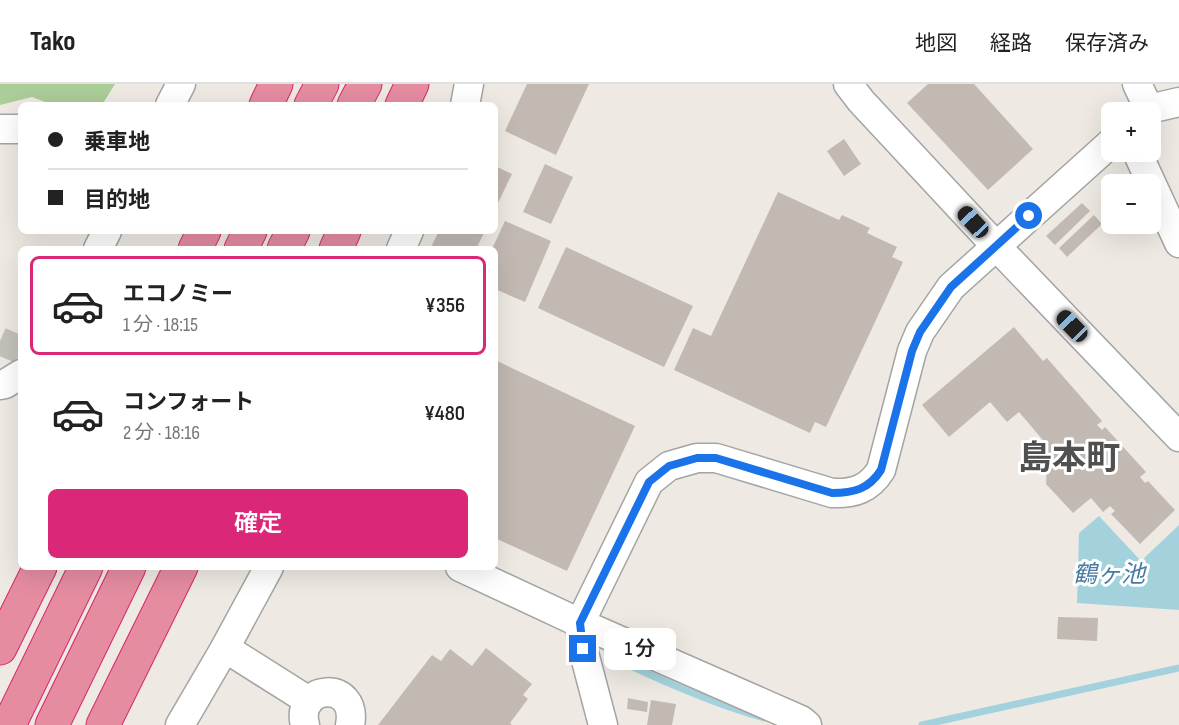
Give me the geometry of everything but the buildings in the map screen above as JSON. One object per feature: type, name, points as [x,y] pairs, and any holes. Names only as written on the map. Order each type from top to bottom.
[{"type":"highway","points":[[267,102],[276,84]]},
{"type":"highway","points":[[313,102],[322,84]]},
{"type":"highway","points":[[356,102],[365,84]]},
{"type":"highway","points":[[403,102],[412,84]]},
{"type":"highway","points":[[0,648],[38,570]]},
{"type":"highway","points":[[9,725],[85,570]]},
{"type":"highway","points":[[52,725],[128,570]]},
{"type":"highway","points":[[103,725],[180,570]]},
{"type":"street","points":[[172,102],[181,84]]},
{"type":"street","points":[[466,102],[469,84]]},
{"type":"street","points":[[848,84],[861,101],[996,246],[1179,437]]},
{"type":"street","points":[[1161,102],[1179,102]]},
{"type":"street","points":[[0,129],[18,129]]},
{"type":"street","points":[[603,725],[583,649],[580,623],[649,482],[669,466],[697,458],[716,458],[832,493],[848,493],[863,488],[875,480],[881,470],[912,351],[920,332],[951,287],[1101,152]]},
{"type":"street","points":[[1142,162],[1179,243]]},
{"type":"street","points":[[0,385],[18,376]]},
{"type":"street","points":[[180,725],[267,570]]},
{"type":"street","points":[[466,570],[807,725]]},
{"type":"street","points":[[225,648],[307,713],[318,694],[329,692],[340,695],[349,703],[352,714],[351,725]]},
{"type":"green space","points":[[0,84],[115,84],[104,102],[45,102],[32,97],[0,105]]},
{"type":"water","name":"鶴ヶ池","points":[[1099,516],[1141,561],[1179,525],[1179,610],[1077,603],[1079,533]]},
{"type":"waterway","points":[[611,657],[705,698],[764,718]]},
{"type":"waterway","points":[[922,725],[1179,668]]},
{"type":"tunnel","points":[[0,341],[18,349]]},
{"type":"district","name":"島本町","points":[[1069,457]]},
{"type":"route","points":[[583,649],[580,623],[649,482],[669,466],[697,458],[716,458],[832,493],[848,493],[863,488],[875,480],[881,470],[912,351],[920,332],[951,287],[1029,216]]}]
